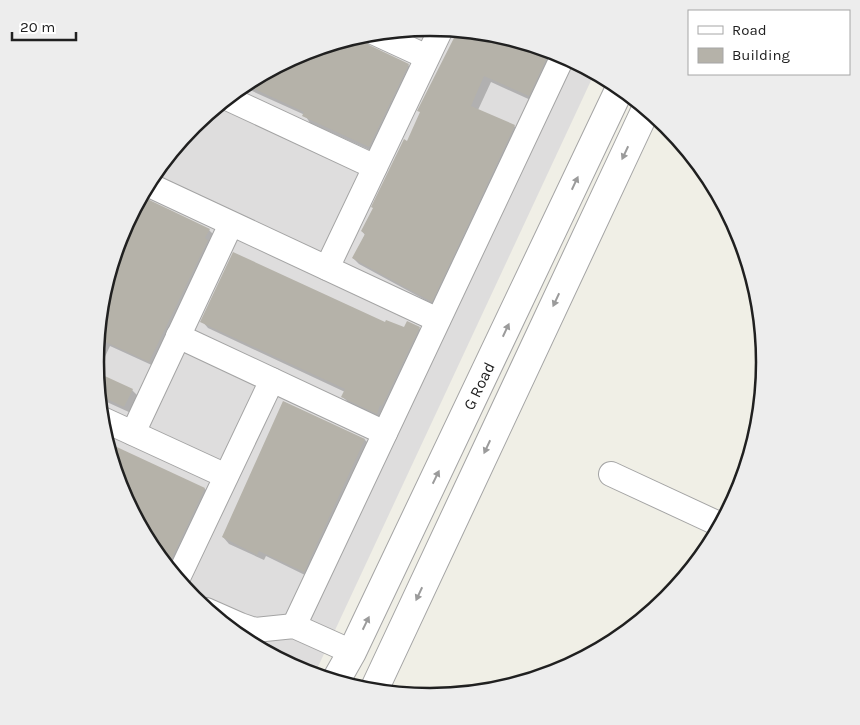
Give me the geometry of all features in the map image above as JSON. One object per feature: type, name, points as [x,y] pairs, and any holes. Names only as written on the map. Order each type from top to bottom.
[{"type":"street","points":[[327,268],[436,36]]},
{"type":"street","points":[[388,39],[427,57]]},
{"type":"street","points":[[294,626],[560,63]]},
{"type":"street","name":"G Road","points":[[339,676],[617,95]]},
{"type":"street","points":[[234,101],[375,167]]},
{"type":"street","name":"G Road","points":[[378,684],[643,115]]},
{"type":"street","points":[[155,188],[438,320]]},
{"type":"street","points":[[132,432],[231,224]]},
{"type":"street","points":[[178,336],[385,433]]},
{"type":"street","points":[[181,573],[272,380]]},
{"type":"street","points":[[109,422],[226,476]]},
{"type":"street","points":[[611,474],[715,522]]},
{"type":"street","points":[[231,621],[255,630],[294,626],[352,652]]},
{"type":"shaded area","points":[[430,36],[473,39],[514,47],[535,54],[555,61],[592,79],[317,668],[267,645],[215,608],[171,561],[147,526],[137,507],[115,447],[104,384],[104,341],[110,299],[121,258],[147,199],[185,147],[231,104],[249,91],[286,70],[305,61],[346,47],[409,37]]},
{"type":"building","points":[[454,37],[514,47],[547,58],[529,96],[484,76],[471,106],[515,125],[432,302],[352,258],[365,234],[361,231],[373,208],[371,207],[404,139],[407,141],[420,112],[417,111]]},
{"type":"building","points":[[367,43],[409,64],[369,147],[302,116],[304,112],[253,88],[305,61],[346,47]]},
{"type":"building","points":[[147,199],[210,229],[205,238],[208,240],[149,362],[104,341],[110,299],[121,258],[137,218]]},
{"type":"building","points":[[233,252],[385,322],[386,320],[404,327],[407,321],[420,327],[377,414],[341,397],[345,389],[200,322]]},
{"type":"building","points":[[104,376],[133,389],[124,407],[106,399]]},
{"type":"building","points":[[283,401],[365,439],[304,572],[259,551],[257,555],[222,537]]},
{"type":"building","points":[[115,446],[205,488],[172,558],[167,556],[159,544],[137,507]]}]
